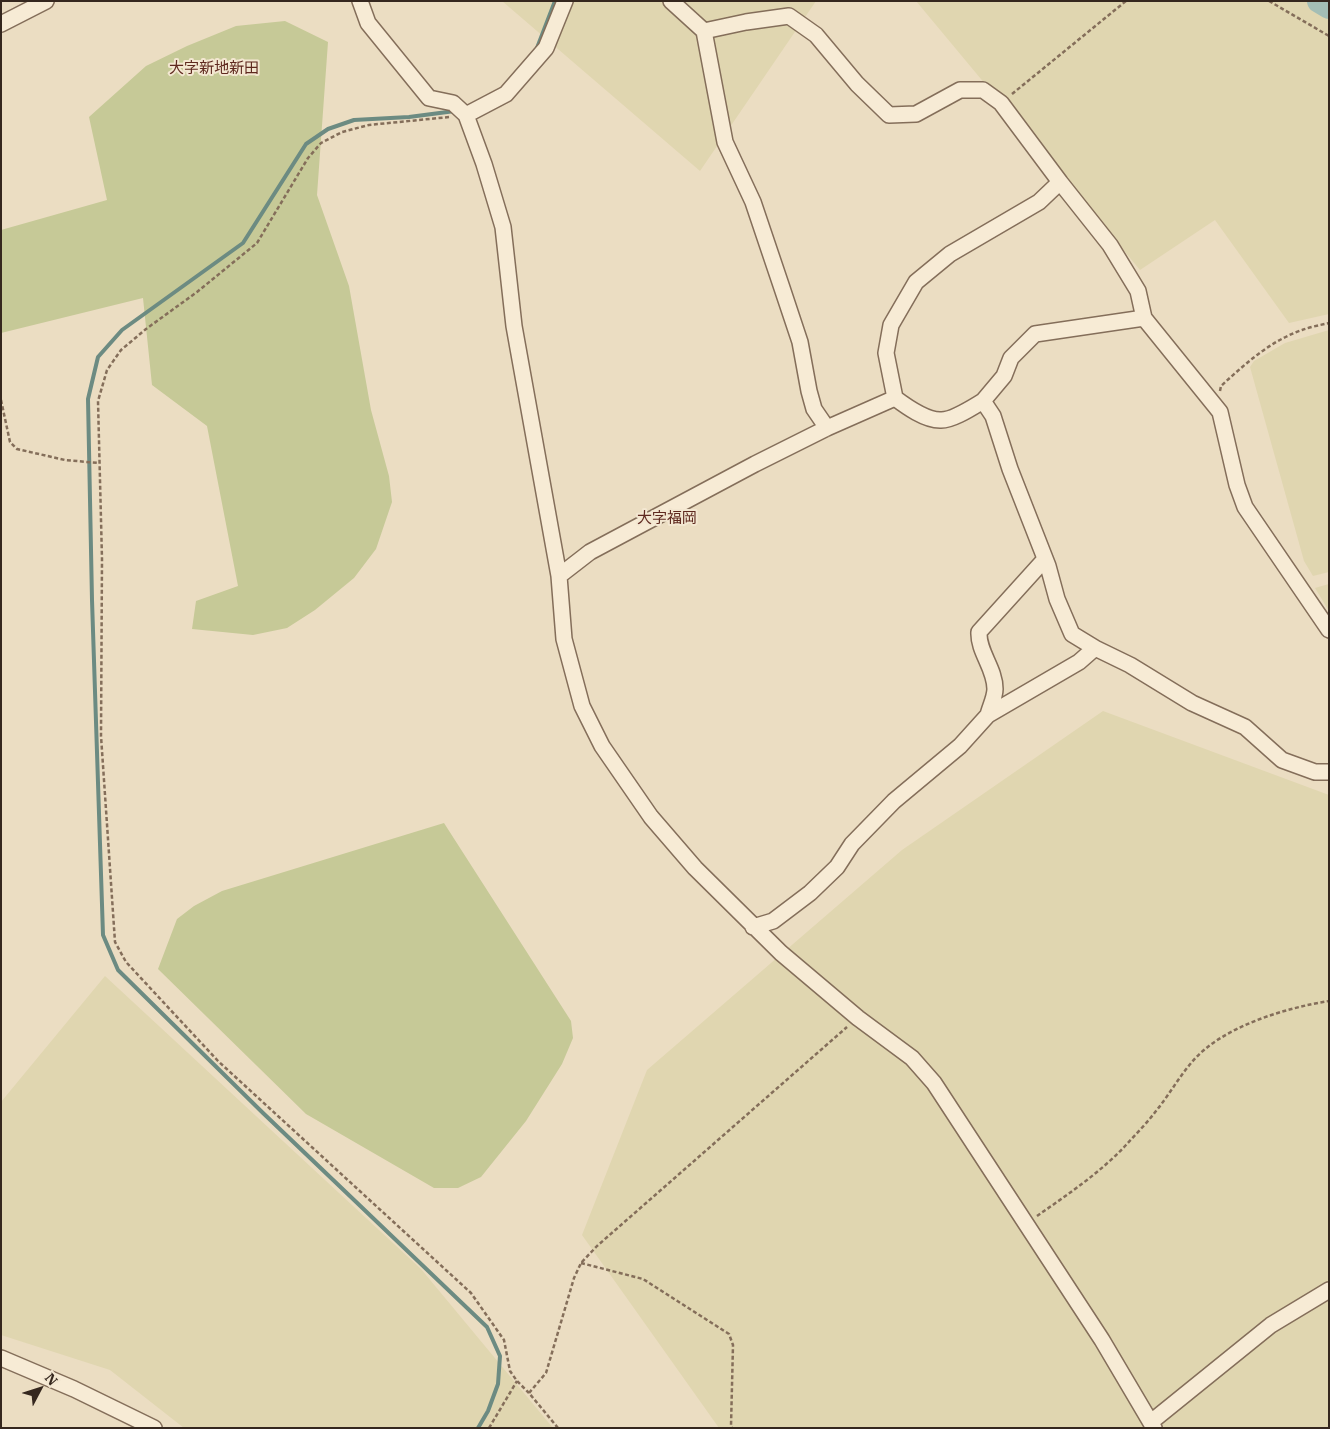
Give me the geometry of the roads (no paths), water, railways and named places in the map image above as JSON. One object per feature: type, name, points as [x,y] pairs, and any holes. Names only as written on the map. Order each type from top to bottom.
[{"type":"street","points":[[1,24],[46,1]]},
{"type":"street","points":[[360,1],[368,23],[428,98],[453,103],[466,115],[484,164],[503,227],[514,326],[559,576],[564,639],[582,706],[602,746],[651,817],[695,868],[753,927],[858,1018],[912,1058],[934,1083],[1025,1225],[1102,1340],[1152,1425],[1271,1325],[1329,1290]]},
{"type":"street","points":[[466,115],[506,94],[546,48],[565,1]]},
{"type":"street","points":[[671,1],[704,31],[725,142],[753,202],[800,342],[814,410],[828,428]]},
{"type":"street","points":[[704,31],[746,22],[789,16],[816,35],[857,84],[889,115],[916,114],[960,90],[984,90],[1001,103],[1110,245],[1138,291],[1144,318],[1220,412],[1237,486],[1245,507],[1329,630]]},
{"type":"street","points":[[1060,182],[1039,202],[950,254],[916,282],[891,326],[886,353],[896,398],[914,412],[941,420],[957,415],[983,401],[1004,376],[1011,358],[1034,334],[1144,318]]},
{"type":"street","points":[[559,576],[590,552],[755,464],[828,428],[896,398]]},
{"type":"street","points":[[983,401],[994,416],[1010,469],[1045,559],[1057,600],[1072,634],[1095,648],[1130,665],[1192,703],[1245,727],[1282,760],[1315,772],[1329,772]]},
{"type":"street","points":[[988,716],[995,689],[990,667],[979,642],[979,632],[1045,559]]},
{"type":"street","points":[[753,927],[773,921],[810,894],[837,867],[852,844],[894,801],[960,746],[988,716],[1078,662],[1095,648]]},
{"type":"street","points":[[1,1358],[74,1389],[154,1428]]},
{"type":"waterway","points":[[537,48],[555,1]]},
{"type":"waterway","points":[[1319,1],[1329,7]]},
{"type":"waterway","points":[[455,111],[409,117],[354,120],[328,129],[306,144],[243,243],[122,330],[98,357],[88,399],[92,600],[103,935],[118,970],[263,1113],[487,1327],[500,1356],[498,1384],[488,1411],[478,1428]]},
{"type":"district","name":"大字新地新田","points":[[214,69]]},
{"type":"district","name":"大字福岡","points":[[667,519]]}]
